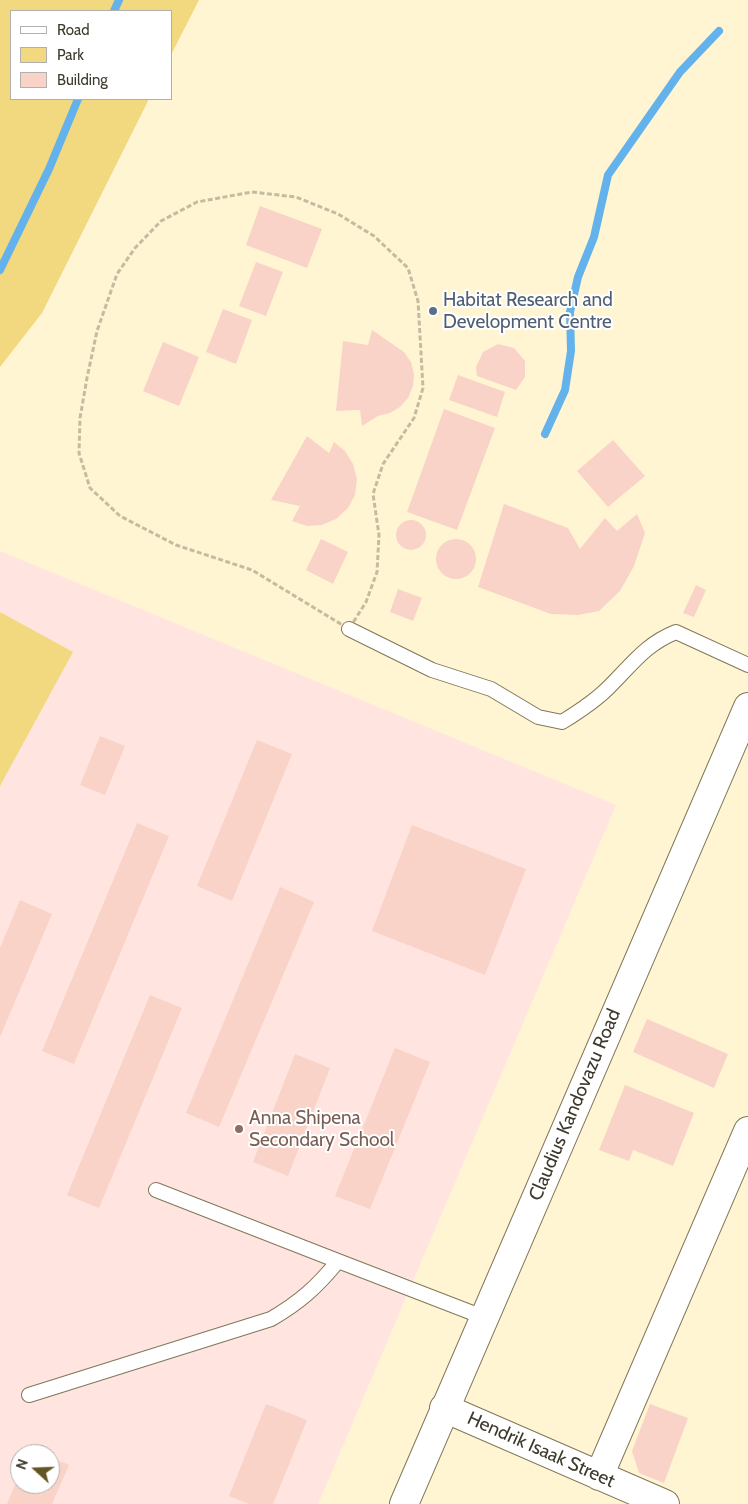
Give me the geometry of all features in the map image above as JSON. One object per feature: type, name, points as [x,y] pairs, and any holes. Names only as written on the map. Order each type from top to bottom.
[{"type":"street","name":"Claudius Kandovazu Road","points":[[404,1504],[483,1317],[748,707]]},
{"type":"street","points":[[599,1476],[748,1131]]},
{"type":"street","name":"Hendrik Isaak Street","points":[[444,1408],[664,1504]]},
{"type":"lane","points":[[350,630],[432,670],[491,690],[538,717],[562,722],[588,706],[648,647],[663,637],[676,632],[748,665]]},
{"type":"lane","points":[[156,1190],[483,1317]]},
{"type":"lane","points":[[29,1395],[271,1319],[295,1305],[316,1288],[338,1261]]},
{"type":"path","points":[[252,192],[296,197],[338,214],[374,236],[408,268],[418,301],[423,388],[414,418],[383,464],[373,494],[379,535],[377,572],[366,602],[350,630],[252,570],[176,545],[120,516],[90,488],[79,453],[80,418],[97,331],[117,274],[135,248],[161,221],[197,202],[252,192]]},
{"type":"shaded area","name":"Anna Shipena Secondary School","points":[[0,551],[616,805],[318,1504],[0,1504]]},
{"type":"green space","points":[[0,0],[199,0],[172,53],[172,10],[10,10],[10,100],[148,100],[42,313],[0,367]]},
{"type":"green space","points":[[0,612],[73,652],[0,786]]},
{"type":"building","points":[[260,206],[322,229],[307,268],[246,245]]},
{"type":"building","points":[[256,262],[283,272],[266,316],[239,306]]},
{"type":"building","points":[[223,309],[252,320],[236,364],[206,352]]},
{"type":"building","points":[[372,330],[404,352],[411,362],[414,374],[413,386],[408,398],[400,407],[390,413],[378,416],[362,426],[360,410],[336,411],[343,341],[368,345]]},
{"type":"building","points":[[163,342],[199,357],[179,406],[143,391]]},
{"type":"building","points":[[498,344],[514,348],[525,361],[525,377],[516,390],[477,376],[476,367],[483,352]]},
{"type":"building","points":[[458,375],[505,392],[497,417],[449,400]]},
{"type":"building","points":[[444,409],[495,428],[457,530],[407,512]]},
{"type":"building","points":[[307,436],[329,453],[334,442],[345,451],[353,464],[357,479],[355,495],[348,508],[336,519],[322,525],[307,526],[292,521],[300,506],[271,500]]},
{"type":"building","points":[[613,440],[645,476],[608,507],[577,471]]},
{"type":"building","points":[[504,504],[568,528],[580,549],[605,518],[617,531],[637,514],[645,533],[634,566],[620,591],[599,611],[578,615],[551,614],[478,587]]},
{"type":"building","points":[[411,520],[417,521],[425,529],[425,541],[417,549],[411,550],[405,549],[397,541],[396,535],[397,529],[405,521]]},
{"type":"building","points":[[321,539],[348,552],[333,584],[306,570]]},
{"type":"building","points":[[460,539],[467,542],[473,548],[476,559],[475,567],[467,576],[460,579],[452,579],[445,576],[437,567],[436,555],[439,548],[448,540]]},
{"type":"building","points":[[696,585],[706,590],[694,617],[683,613]]},
{"type":"building","points":[[398,589],[422,598],[413,621],[390,612]]},
{"type":"building","points":[[100,736],[125,746],[105,795],[80,785]]},
{"type":"building","points":[[257,740],[292,754],[232,901],[197,886]]},
{"type":"building","points":[[137,823],[169,836],[74,1064],[42,1051]]},
{"type":"building","points":[[412,825],[526,869],[485,975],[372,931]]},
{"type":"building","points":[[280,887],[314,902],[219,1127],[186,1113]]},
{"type":"building","points":[[20,900],[52,914],[0,1037],[0,948]]},
{"type":"building","points":[[150,995],[182,1008],[99,1208],[67,1195]]},
{"type":"building","points":[[647,1019],[728,1054],[714,1088],[633,1052]]},
{"type":"building","points":[[395,1048],[430,1062],[370,1209],[335,1196]]},
{"type":"building","points":[[295,1054],[330,1068],[288,1176],[253,1162]]},
{"type":"building","points":[[625,1085],[694,1113],[673,1166],[633,1150],[629,1161],[599,1150]]},
{"type":"building","points":[[266,1404],[307,1420],[273,1504],[249,1504],[229,1496]]},
{"type":"building","points":[[650,1404],[688,1418],[664,1483],[639,1473],[632,1451]]},
{"type":"building","points":[[60,1461],[69,1465],[60,1486]]},
{"type":"building","points":[[11,1494],[56,1494],[52,1504],[7,1504]]},
{"type":"waterway","points":[[114,10],[119,0]]},
{"type":"waterway","points":[[545,434],[565,390],[571,351],[570,312],[578,277],[594,237],[608,175],[680,72],[719,31]]},
{"type":"waterway","points":[[0,270],[49,169],[78,100]]},
{"type":"place","name":"Habitat Research and Development Centre","points":[[433,311]]},
{"type":"place","name":"Anna Shipena Secondary School","points":[[239,1129]]}]
